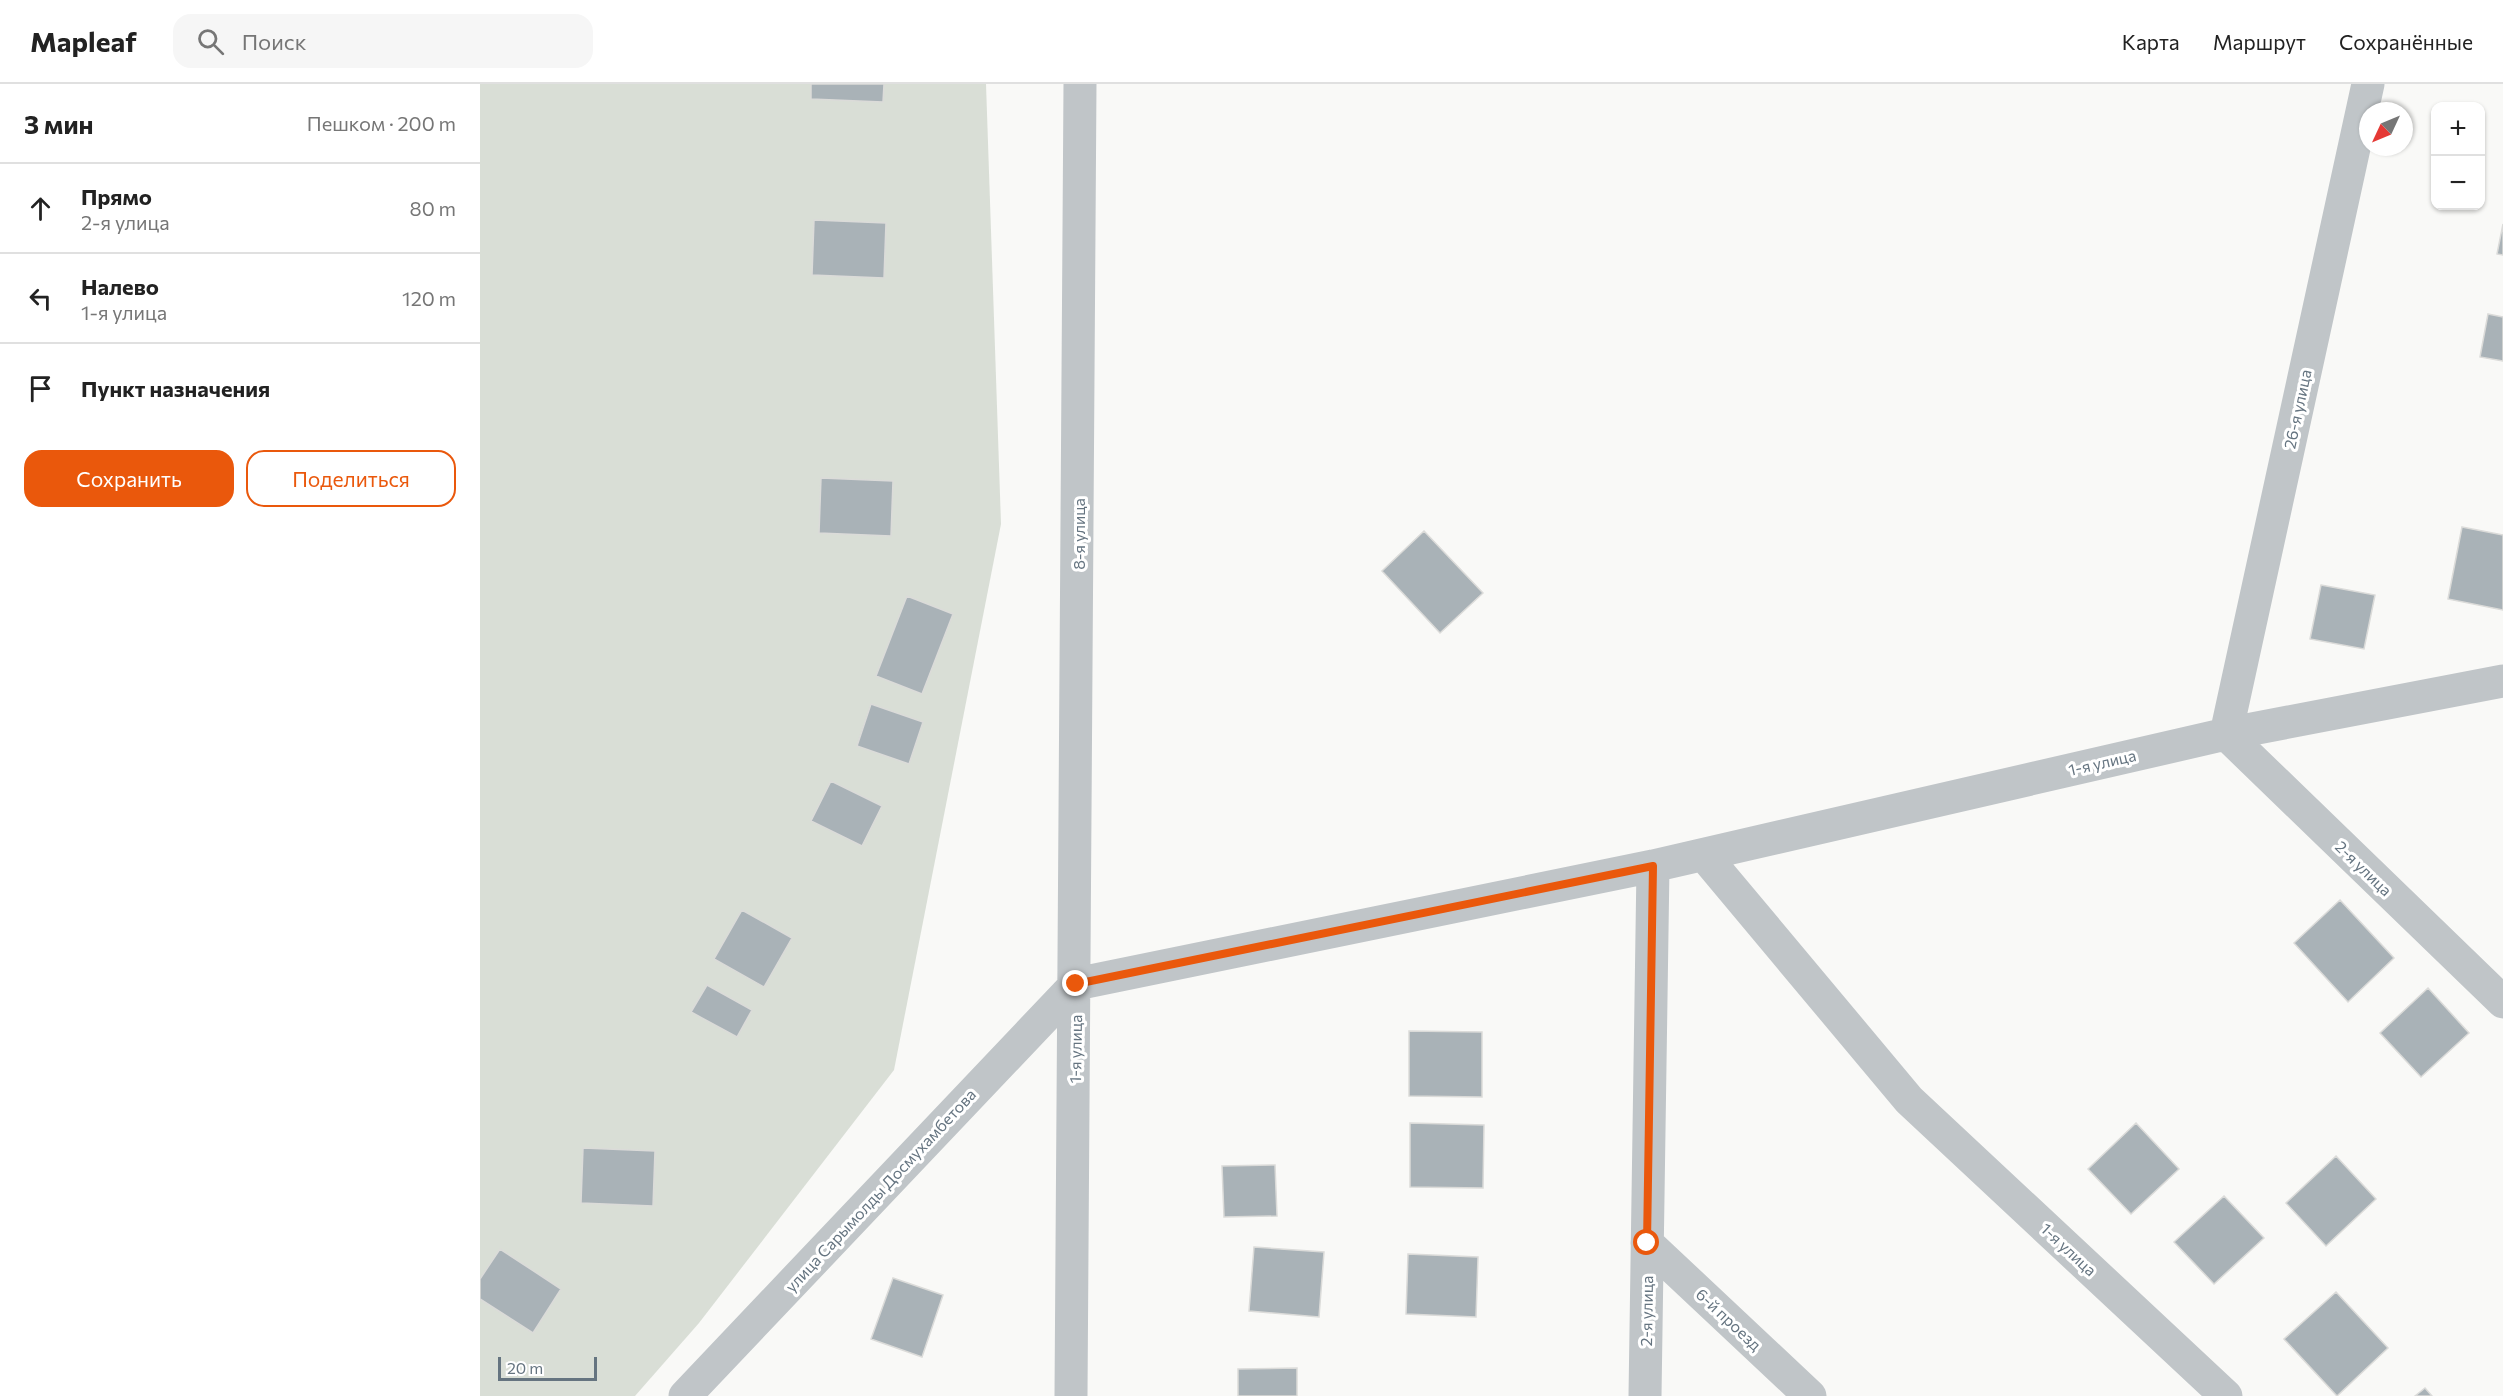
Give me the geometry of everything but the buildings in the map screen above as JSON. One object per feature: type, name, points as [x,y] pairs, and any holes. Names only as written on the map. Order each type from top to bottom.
[{"type":"street","name":"8-я улица","points":[[1076,984],[1080,84]]},
{"type":"street","name":"26-я улица","points":[[2226,734],[2368,84]]},
{"type":"street","name":"1-я улица","points":[[1071,1396],[1076,984],[1704,855],[2226,734],[2503,681]]},
{"type":"street","name":"2-я улица","points":[[2226,734],[2503,1002]]},
{"type":"street","name":"1-я улица","points":[[1704,855],[1909,1100],[2226,1396]]},
{"type":"street","name":"2-я улица","points":[[1645,1396],[1653,866]]},
{"type":"street","name":"улица Сарымолды Досмухамбетова","points":[[685,1396],[1076,984]]},
{"type":"street","name":"6-й проезд","points":[[1647,1243],[1810,1396]]},
{"type":"shaded area","points":[[480,84],[986,84],[1001,524],[894,1070],[699,1323],[635,1396],[480,1396]]},
{"type":"route","points":[[1076,984],[1653,866],[1647,1243]]}]
